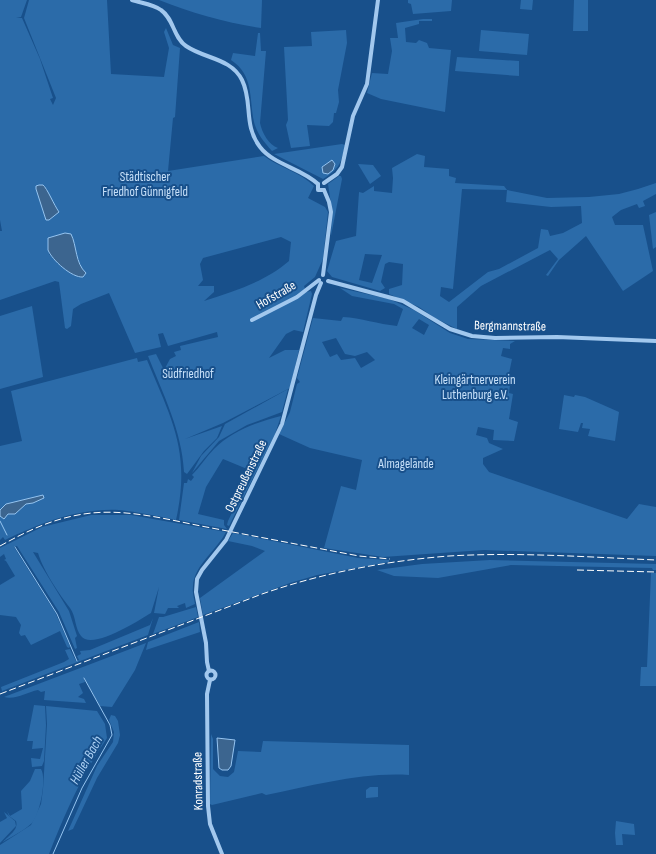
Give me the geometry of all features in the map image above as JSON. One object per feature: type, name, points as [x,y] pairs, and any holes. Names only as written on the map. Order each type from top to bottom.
[{"type":"street","points":[[132,0],[153,6],[164,12],[170,19],[178,39],[188,47],[222,61],[234,68],[244,85],[249,125],[261,148],[272,158],[309,177],[318,184],[324,184],[340,172],[344,163],[351,120],[367,84],[378,0]]},
{"type":"street","points":[[318,184],[318,190],[324,190]]},
{"type":"street","points":[[323,275],[328,277],[328,281],[324,284],[320,282],[320,277],[323,275],[330,219],[329,202],[324,190],[326,187],[324,184]]},
{"type":"street","name":"Bergmannstraße","points":[[328,281],[403,301],[450,329],[472,336],[495,338],[557,337],[656,341]]},
{"type":"street","name":"Hofstraße","points":[[252,320],[297,297],[309,287],[320,282]]},
{"type":"street","name":"Ostpreußenstraße","points":[[210,671],[206,662],[206,643],[196,592],[197,579],[202,570],[226,540],[282,424],[320,282]]},
{"type":"street","name":"Hofstraße","points":[[309,287],[314,290],[316,295]]},
{"type":"street","points":[[210,671],[214,672],[216,675],[214,679],[210,680],[207,675],[210,671]]},
{"type":"street","name":"Konradstraße","points":[[210,680],[207,694],[208,806],[210,824],[222,854]]},
{"type":"green space","points":[[0,0],[27,0],[21,17],[16,18],[22,18],[40,59],[53,98],[50,99],[53,105],[56,98],[24,18],[29,0],[107,0],[111,74],[164,77],[169,48],[164,32],[166,28],[173,45],[180,48],[175,117],[173,118],[168,171],[264,156],[303,177],[314,186],[308,198],[325,207],[328,212],[323,259],[315,277],[304,286],[306,292],[311,291],[312,294],[303,332],[294,330],[286,334],[269,358],[285,350],[299,350],[290,388],[223,423],[185,439],[222,426],[217,438],[204,451],[187,474],[184,472],[180,442],[176,427],[148,356],[156,354],[164,370],[170,359],[176,356],[174,352],[181,350],[180,346],[218,337],[217,332],[168,346],[163,333],[158,334],[161,347],[135,353],[109,293],[81,304],[73,309],[71,326],[67,329],[65,328],[59,282],[55,281],[0,300],[0,231],[2,231],[0,220]],"holes":[[[46,188],[49,197],[59,212],[49,220],[45,217],[41,199]],[[61,235],[75,250],[82,270],[67,270],[49,254],[48,238]],[[281,237],[291,242],[289,261],[270,275],[249,285],[204,301],[214,292],[214,286],[198,286],[203,280],[200,264],[203,258]]]},
{"type":"green space","points":[[159,0],[262,0],[261,28],[209,17]]},
{"type":"green space","points":[[408,0],[452,0],[451,11],[413,14],[411,4],[408,3]]},
{"type":"green space","points":[[521,0],[533,0],[532,10],[520,9]]},
{"type":"green space","points":[[574,0],[588,0],[588,31],[573,31]]},
{"type":"green space","points":[[432,19],[432,21],[419,21],[419,24],[405,28],[406,42],[416,43],[419,40],[427,43],[429,48],[451,50],[445,112],[381,99],[367,93],[372,73],[388,74],[392,51],[390,38],[398,38],[396,23]]},
{"type":"green space","points":[[346,30],[347,43],[338,90],[339,102],[336,113],[334,113],[333,122],[329,126],[307,125],[310,146],[291,148],[286,125],[288,120],[284,47],[312,46],[311,32]]},
{"type":"green space","points":[[481,30],[529,34],[527,55],[479,51]]},
{"type":"green space","points":[[258,33],[260,33],[261,51],[266,51],[260,123],[266,138],[278,148],[272,151],[261,138],[255,126],[249,88],[244,73],[231,60],[233,53],[255,56]]},
{"type":"green space","points":[[457,57],[519,61],[519,76],[455,71]]},
{"type":"green space","points":[[342,144],[345,145],[342,157],[336,169],[323,179],[274,154]]},
{"type":"green space","points":[[417,154],[425,156],[424,167],[449,169],[449,176],[456,178],[455,183],[504,186],[507,190],[547,198],[589,197],[619,194],[656,183],[656,194],[643,201],[645,206],[639,208],[637,204],[621,210],[612,217],[615,225],[643,225],[653,271],[623,291],[586,236],[559,260],[548,276],[546,275],[558,259],[550,250],[481,286],[457,307],[457,329],[435,318],[419,307],[389,294],[389,289],[402,285],[403,264],[389,262],[385,264],[381,282],[385,288],[380,291],[332,277],[327,271],[336,241],[356,236],[359,192],[363,193],[374,186],[374,191],[392,193],[392,168]],"holes":[[[462,189],[507,190],[506,202],[551,207],[581,206],[582,223],[563,233],[550,236],[548,230],[541,229],[538,248],[499,269],[488,272],[449,302],[440,296],[441,287],[453,289]],[[365,254],[382,255],[372,283],[359,280]]]},
{"type":"green space","points":[[358,164],[373,165],[381,176],[370,184]]},
{"type":"green space","points":[[341,176],[342,179],[331,236],[332,211],[328,184]]},
{"type":"green space","points":[[656,212],[656,247],[653,249],[649,215]]},
{"type":"green space","points":[[340,288],[389,299],[414,310],[450,333],[468,339],[515,341],[510,344],[510,349],[503,348],[501,356],[512,359],[507,383],[510,385],[509,393],[513,394],[509,419],[518,422],[514,441],[493,440],[494,430],[478,427],[476,435],[487,438],[489,443],[503,449],[483,458],[483,464],[489,472],[627,519],[639,504],[656,507],[656,556],[484,550],[383,557],[324,548],[341,486],[356,490],[362,460],[310,448],[279,434],[290,412],[297,384],[300,382],[297,378],[313,318],[341,321],[343,317],[397,326],[403,309],[394,304],[352,296]],"holes":[[[419,319],[429,325],[424,335],[412,328]],[[336,338],[345,354],[355,356],[367,352],[375,360],[361,368],[355,358],[341,360],[337,354],[330,357],[322,342]]]},
{"type":"green space","points":[[32,306],[43,377],[0,389],[0,316]]},
{"type":"green space","points":[[137,358],[138,362],[147,360],[171,419],[176,437],[180,455],[181,475],[180,496],[176,520],[119,510],[89,511],[60,518],[5,540],[3,537],[0,540],[0,446],[22,441],[11,391]]},
{"type":"green space","points":[[288,389],[282,412],[247,425],[219,441],[192,473],[201,456],[219,437],[225,424]]},
{"type":"green space","points":[[564,395],[585,397],[619,412],[615,441],[588,436],[590,429],[582,428],[583,423],[581,423],[578,432],[559,429]]},
{"type":"green space","points":[[281,416],[275,434],[229,526],[227,525],[228,521],[252,471],[223,459],[206,487],[198,514],[224,520],[224,525],[227,529],[179,520],[184,483],[187,483],[188,479],[191,481],[194,477],[192,475],[214,449],[229,437],[245,428]]},
{"type":"green space","points":[[91,515],[131,515],[226,532],[197,571],[194,578],[193,588],[195,604],[186,608],[185,603],[177,606],[179,608],[168,608],[165,614],[154,613],[159,587],[151,613],[127,627],[95,640],[87,640],[81,636],[72,611],[52,582],[40,560],[38,553],[33,552],[69,611],[77,636],[75,638],[77,648],[75,649],[59,612],[17,546],[14,547],[55,612],[70,646],[69,648],[67,647],[60,631],[31,645],[25,635],[21,636],[19,633],[21,625],[16,617],[0,615],[0,585],[15,576],[4,560],[6,559],[4,554],[0,557],[0,548],[42,527]]},
{"type":"green space","points":[[233,533],[358,558],[389,560],[389,562],[317,575],[290,583],[203,615],[200,598],[265,551],[252,546],[228,541]]},
{"type":"green space","points":[[490,560],[656,564],[656,570],[653,570],[652,568],[511,565],[438,578],[394,576],[377,570],[422,564]]},
{"type":"green space","points":[[651,573],[656,573],[656,686],[640,686],[641,667],[647,667]]},
{"type":"green space","points":[[196,607],[198,617],[153,634],[159,617]]},
{"type":"green space","points":[[153,618],[148,635],[2,691],[1,687],[69,659],[65,650],[70,649],[76,661],[79,660],[77,656],[81,654],[80,651],[90,650],[150,625]]},
{"type":"green space","points":[[199,622],[200,632],[146,650],[148,642]]},
{"type":"green space","points":[[146,643],[135,670],[112,707],[100,706],[84,678],[85,682],[79,684],[83,693],[78,697],[84,699],[86,703],[44,700],[45,691],[41,692],[38,690],[17,697],[4,697]]},
{"type":"green space","points":[[34,705],[45,706],[46,725],[44,761],[42,766],[32,767],[31,758],[40,759],[43,748],[32,749],[33,741],[27,741]]},
{"type":"green space","points":[[46,706],[97,711],[105,724],[107,738],[75,794],[49,854],[0,854],[0,845],[31,825],[41,804],[47,724]]},
{"type":"green space","points":[[111,715],[115,716],[118,721],[120,735],[118,743],[97,778],[73,829],[68,831],[97,766],[113,742],[114,732],[109,720]]},
{"type":"green space","points":[[211,734],[213,739],[213,769],[220,776],[228,777],[234,772],[238,751],[261,752],[263,741],[409,745],[409,775],[355,778],[266,795],[262,793],[212,805],[210,804]]},
{"type":"green space","points":[[35,769],[41,769],[43,774],[43,788],[40,805],[35,819],[32,823],[3,842],[15,830],[17,824],[16,821],[9,816],[7,811],[10,816],[22,809],[21,791],[30,781]]},
{"type":"green space","points":[[370,787],[378,787],[378,797],[366,798],[366,790]]},
{"type":"green space","points":[[4,812],[15,821],[16,826],[0,843],[0,822],[7,818]]},
{"type":"green space","points":[[616,821],[634,824],[635,835],[622,834],[623,845],[616,845]]},
{"type":"shaded area","points":[[332,160],[335,164],[333,170],[328,174],[323,173],[322,167]]},
{"type":"shaded area","points":[[43,185],[45,187],[59,212],[49,220],[46,220],[36,189],[36,186]]},
{"type":"shaded area","points":[[65,233],[71,234],[78,259],[82,269],[86,273],[83,277],[73,275],[68,272],[54,259],[48,250],[48,238]]},
{"type":"shaded area","points":[[43,495],[44,498],[33,503],[26,504],[15,514],[8,514],[4,519],[0,516],[0,510],[6,504]]},
{"type":"shaded area","points":[[217,738],[235,740],[231,766],[228,770],[222,770],[219,768]]},
{"type":"waterway","name":"Hüller Bach","points":[[0,521],[7,535]]},
{"type":"waterway","name":"Hüller Bach","points":[[15,547],[57,614],[77,661]]},
{"type":"waterway","name":"Hüller Bach","points":[[53,854],[82,788],[112,735],[110,725],[84,678]]},
{"type":"railway","points":[[0,546],[28,531],[48,523],[78,515],[109,512],[140,514],[359,556],[390,559]]},
{"type":"railway","points":[[0,694],[262,594],[308,580],[354,569],[425,558],[475,555],[552,555],[656,560]]},
{"type":"railway","points":[[577,570],[656,572]]},
{"type":"park label","name":"Städtischer Friedhof Günnigfeld","points":[[145,184]]},
{"type":"park label","name":"Südfriedhof","points":[[188,374]]},
{"type":"park label","name":"Kleingärtnerverein Luthenburg e.V.","points":[[475,388]]},
{"type":"park label","name":"Almagelände","points":[[406,464]]}]
